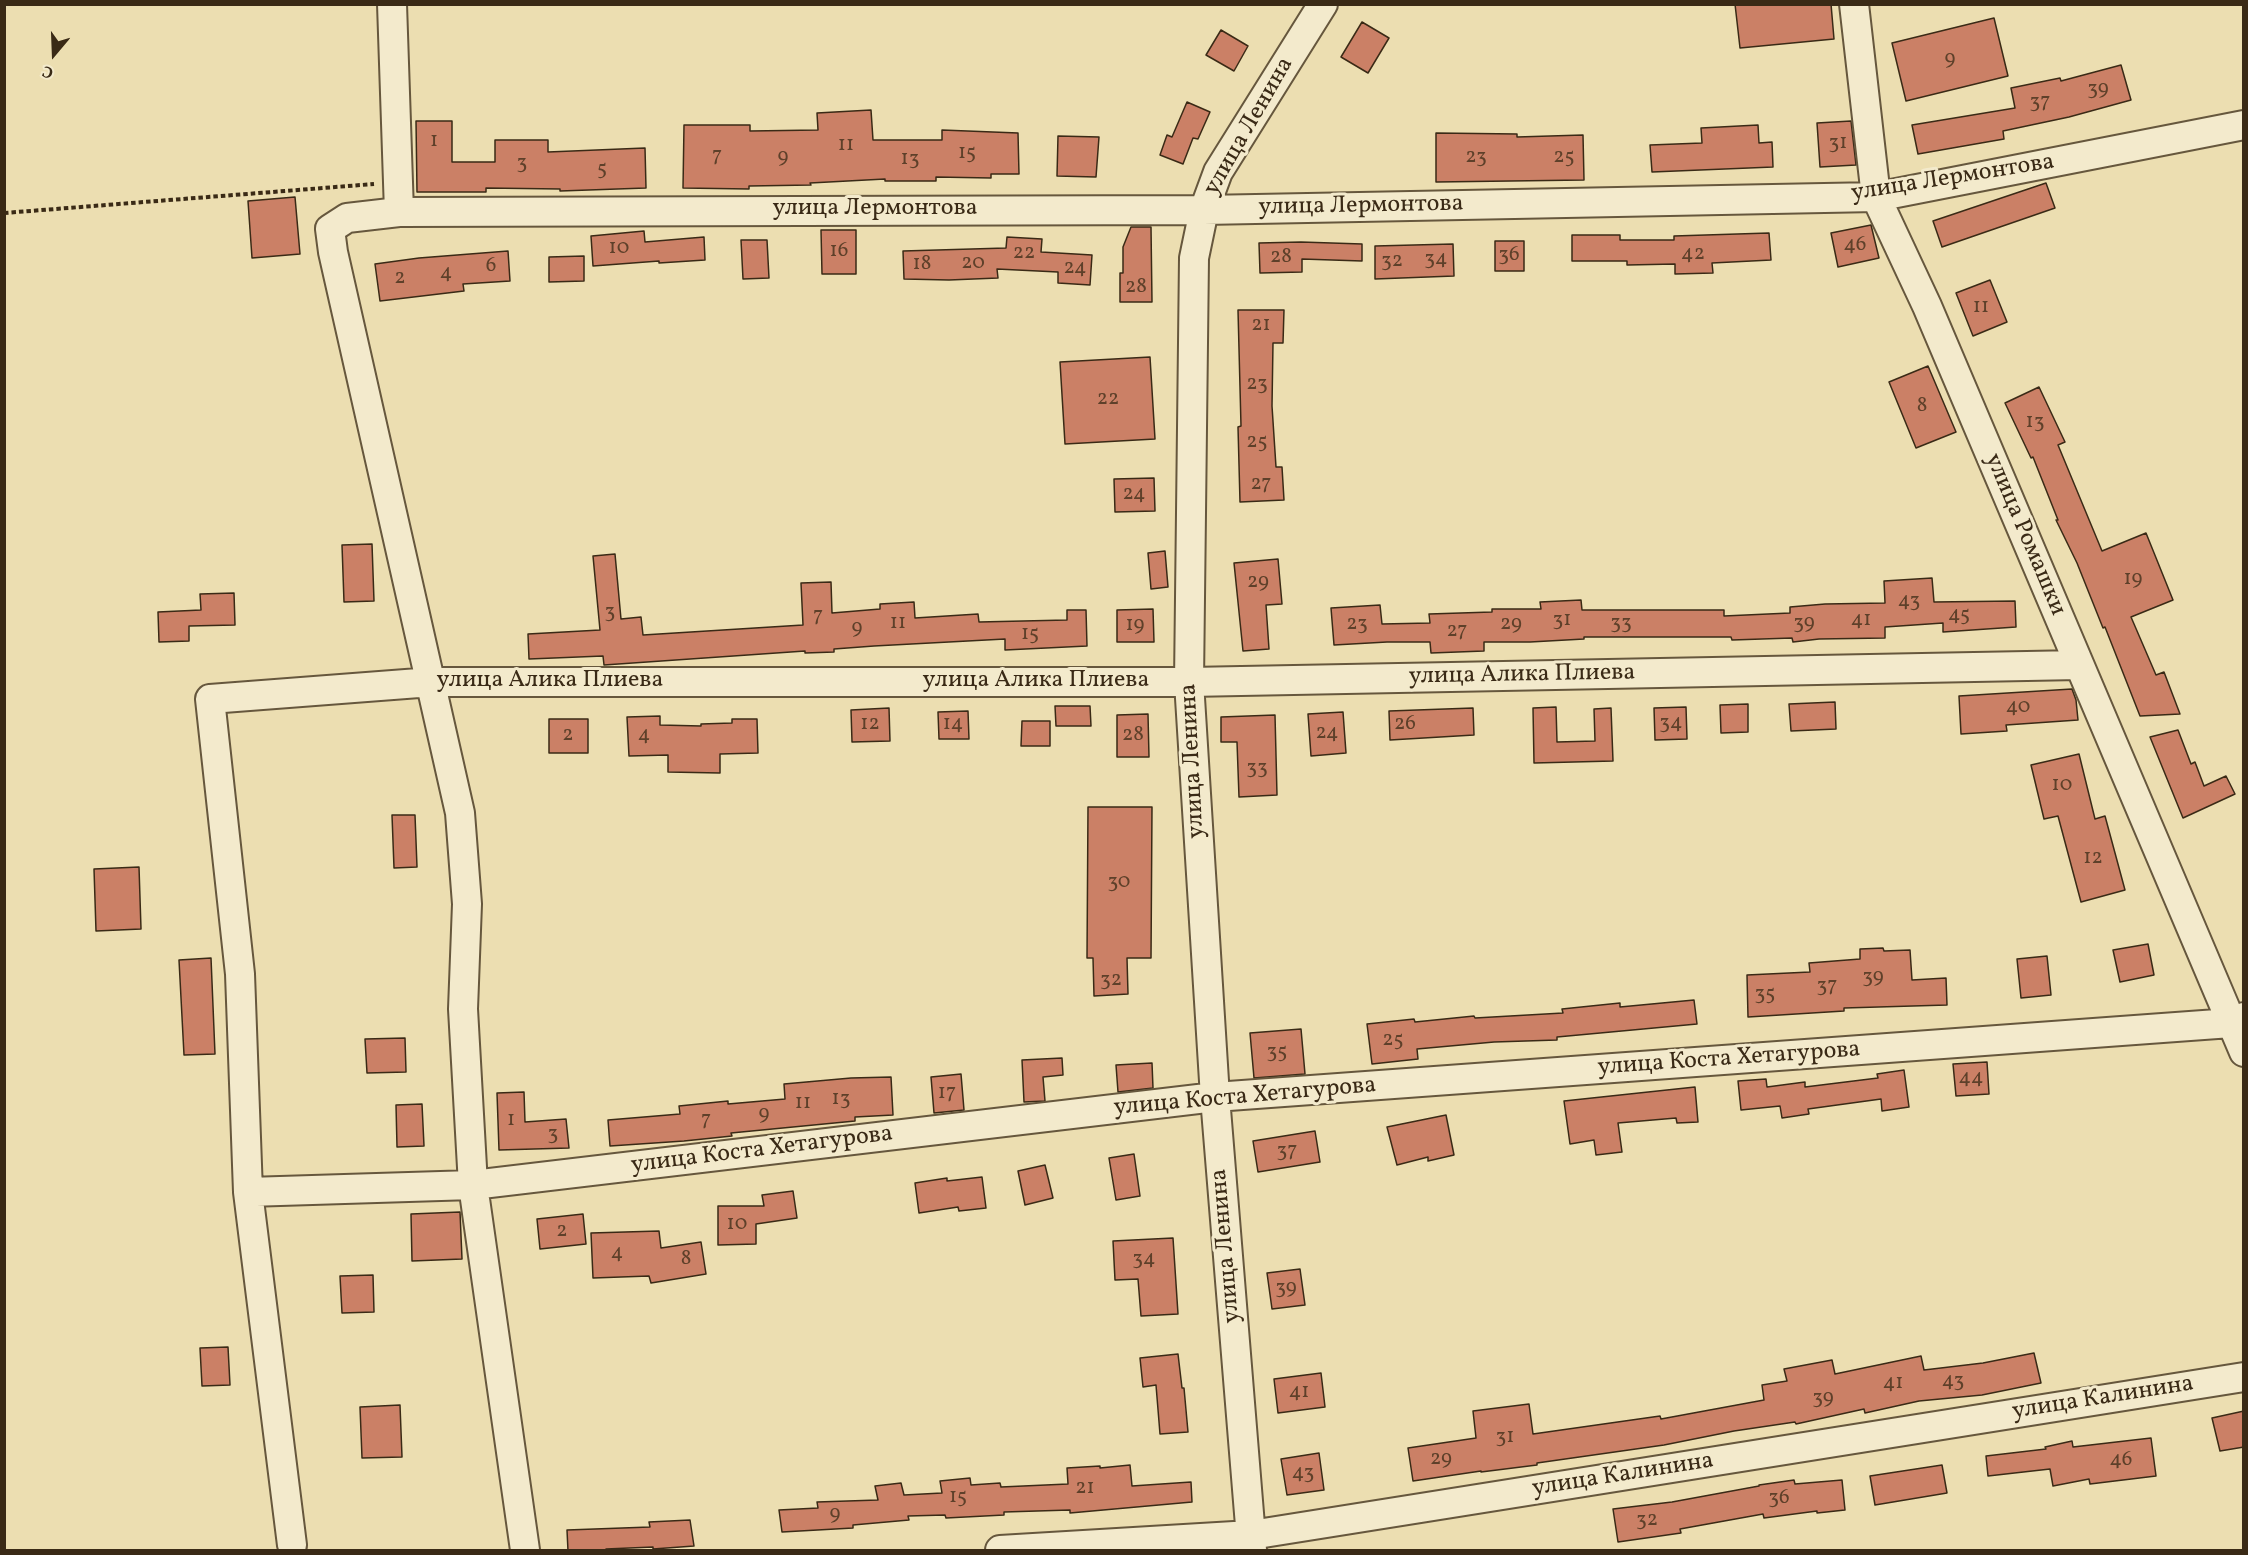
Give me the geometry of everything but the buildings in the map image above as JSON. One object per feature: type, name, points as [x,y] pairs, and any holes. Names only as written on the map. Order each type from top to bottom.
[{"type":"street","points":[[392,4],[399,212]]},
{"type":"street","name":"улица Ленина","points":[[1252,1543],[1215,1097],[1189,682],[1194,258],[1204,210],[1218,172],[1323,4]]},
{"type":"street","name":"улица Ромашки","points":[[1854,4],[1876,197],[1926,306],[2079,666],[2237,1020],[2244,1052]]},
{"type":"street","name":"улица Лермонтова","points":[[432,682],[333,252],[330,229],[347,218],[399,212],[1204,210],[1876,197],[2244,125]]},
{"type":"street","name":"улица Алика Плиева","points":[[248,1192],[240,974],[210,699],[432,682],[1189,682],[2079,666]]},
{"type":"street","points":[[432,682],[460,813],[467,904],[463,1008],[472,1185],[525,1551]]},
{"type":"street","name":"улица Коста Хетагурова","points":[[248,1192],[472,1185],[1215,1097],[2237,1020]]},
{"type":"street","points":[[248,1192],[292,1545]]},
{"type":"street","name":"улица Калинина","points":[[1000,1551],[1252,1543],[2244,1377]]},
{"type":"path","points":[[4,213],[364,185]]}]
